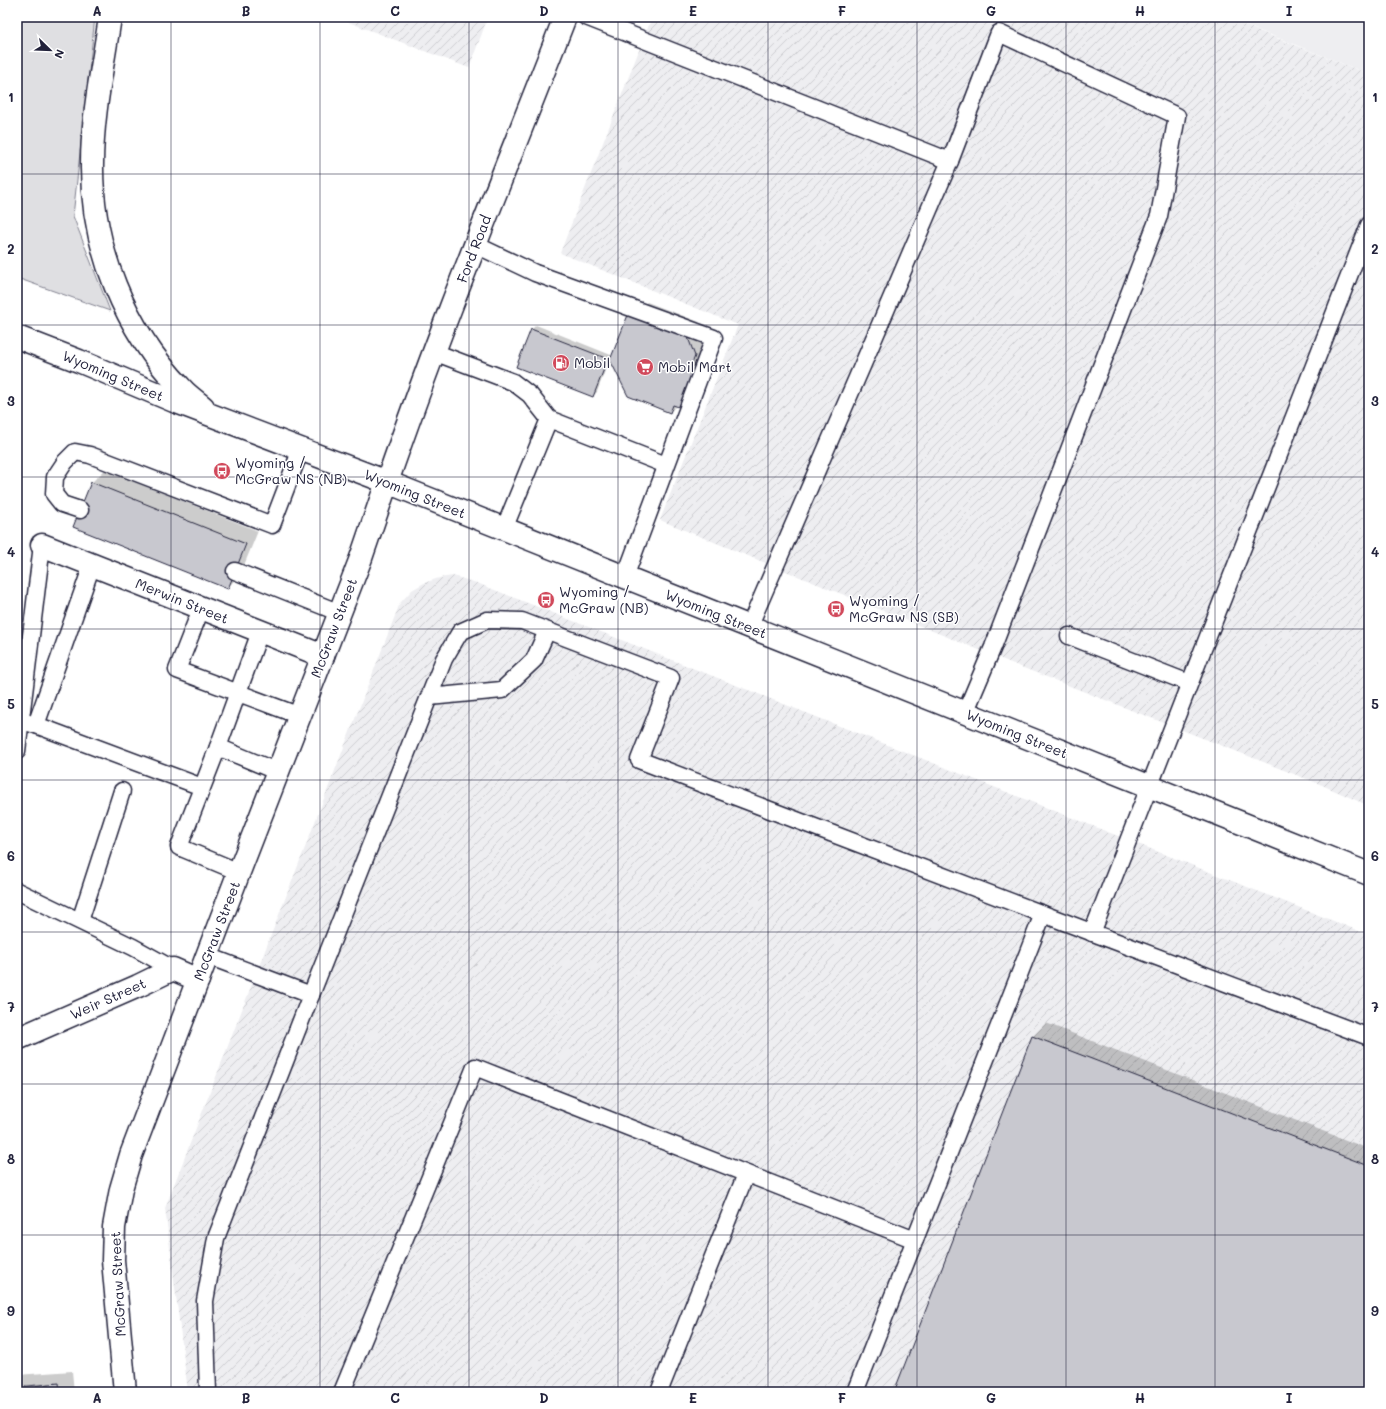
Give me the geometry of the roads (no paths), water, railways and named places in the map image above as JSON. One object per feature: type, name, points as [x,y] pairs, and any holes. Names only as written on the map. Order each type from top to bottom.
[{"type":"street","points":[[110,17],[93,135],[92,166],[94,207],[100,238],[112,279],[124,306],[144,342],[162,367],[183,390],[213,415]]},
{"type":"street","name":"Ford Road","points":[[387,482],[406,425],[565,17]]},
{"type":"street","name":"Wyoming Street","points":[[17,338],[79,361],[174,401],[387,482],[1369,874]]},
{"type":"street","name":"McGraw Street","points":[[125,1392],[114,1260],[114,1227],[121,1189],[131,1155],[361,558],[387,482]]},
{"type":"street","name":"Merwin Street","points":[[42,545],[323,656]]},
{"type":"street","points":[[173,969],[198,980]]},
{"type":"street","name":"Weir Street","points":[[17,1039],[173,969]]},
{"type":"lane","points":[[586,17],[950,161]]},
{"type":"lane","points":[[749,627],[950,161],[999,33],[1177,116],[1158,216],[993,647],[965,713]]},
{"type":"lane","points":[[1092,933],[1369,225]]},
{"type":"lane","points":[[476,245],[535,273],[714,338],[625,577]]},
{"type":"lane","points":[[434,352],[513,382],[530,394],[549,419],[666,465]]},
{"type":"lane","points":[[504,529],[549,419]]},
{"type":"lane","points":[[80,510],[62,504],[54,494],[55,477],[65,462],[75,452],[90,455],[272,525],[301,449]]},
{"type":"lane","points":[[28,723],[42,545]]},
{"type":"lane","points":[[17,750],[92,565]]},
{"type":"lane","points":[[235,572],[340,613]]},
{"type":"lane","points":[[201,608],[178,670],[300,716]]},
{"type":"lane","points":[[208,1392],[205,1301],[216,1238],[444,659],[460,632],[487,620],[522,621],[671,678],[639,760],[1369,1037]]},
{"type":"lane","points":[[429,697],[502,690],[534,660],[547,631]]},
{"type":"lane","points":[[239,872],[179,847],[218,748],[260,632]]},
{"type":"lane","points":[[1069,636],[1189,683]]},
{"type":"lane","points":[[28,723],[202,787]]},
{"type":"lane","points":[[218,748],[278,772]]},
{"type":"lane","points":[[80,921],[122,791]]},
{"type":"lane","points":[[17,891],[133,947],[173,969]]},
{"type":"lane","points":[[856,1392],[1043,914]]},
{"type":"lane","points":[[208,956],[311,995]]},
{"type":"lane","points":[[342,1392],[475,1067],[915,1240]]},
{"type":"lane","points":[[659,1392],[746,1174]]},
{"type":"place","name":"Mobil","points":[[561,363]]},
{"type":"place","name":"Mobil Mart","points":[[645,367]]},
{"type":"place","name":"Wyoming / McGraw NS (NB)","points":[[222,471]]},
{"type":"place","name":"Wyoming / McGraw (NB)","points":[[546,600]]},
{"type":"place","name":"Wyoming / McGraw NS (SB)","points":[[836,609]]}]
